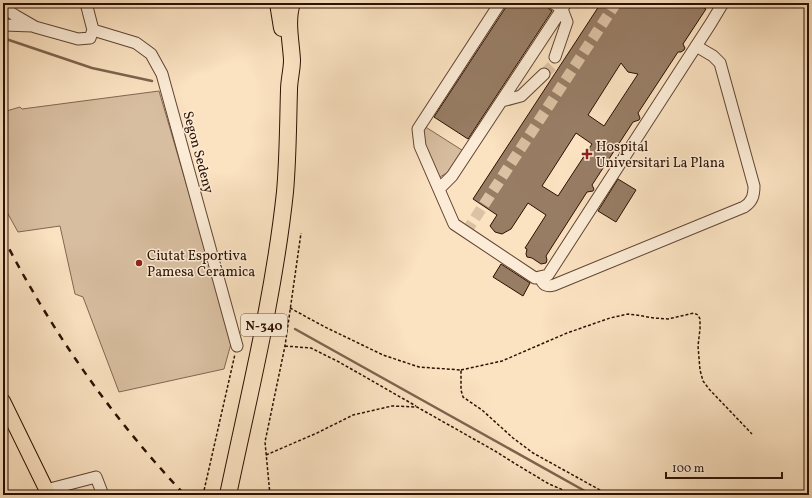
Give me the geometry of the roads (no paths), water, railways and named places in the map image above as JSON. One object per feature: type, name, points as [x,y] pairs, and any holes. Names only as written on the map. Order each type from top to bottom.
[{"type":"highway","name":"N-340","points":[[228,495],[266,318],[279,245],[285,191],[288,154],[289,85],[278,3]]},
{"type":"highway","points":[[289,85],[292,62],[289,17],[292,3]]},
{"type":"main road","points":[[3,401],[45,493]]},
{"type":"main road","points":[[3,417],[45,493]]},
{"type":"street","points":[[3,7],[35,26],[78,39],[90,38],[94,30],[86,3]]},
{"type":"street","points":[[500,3],[418,129],[420,146],[454,224],[535,278],[548,275],[723,3]]},
{"type":"street","points":[[439,189],[452,176],[502,101],[560,5]]},
{"type":"street","points":[[555,57],[566,22],[560,5]]},
{"type":"street","points":[[3,24],[7,26],[35,26]]},
{"type":"street","name":"Segon Sedeny","points":[[94,30],[136,43],[151,54],[162,74],[237,346]]},
{"type":"street","points":[[540,277],[545,285],[554,285],[749,204],[753,198],[754,186],[720,63],[696,46]]},
{"type":"street","points":[[502,101],[521,96],[544,74]]},
{"type":"street","points":[[45,493],[96,477],[103,495]]},
{"type":"waterway","points":[[3,38],[92,68],[152,81]]},
{"type":"waterway","points":[[295,329],[592,495]]},
{"type":"tunnel","points":[[466,232],[616,3]]},
{"type":"tunnel","points":[[544,74],[552,66],[555,57]]},
{"type":"railway","points":[[3,237],[53,325],[91,381],[132,435],[185,495]]},
{"type":"place","name":"Hospital Universitari La Plana","points":[[587,154]]},
{"type":"place","name":"Ciutat Esportiva Pamesa Ceràmica","points":[[139,263]]}]
